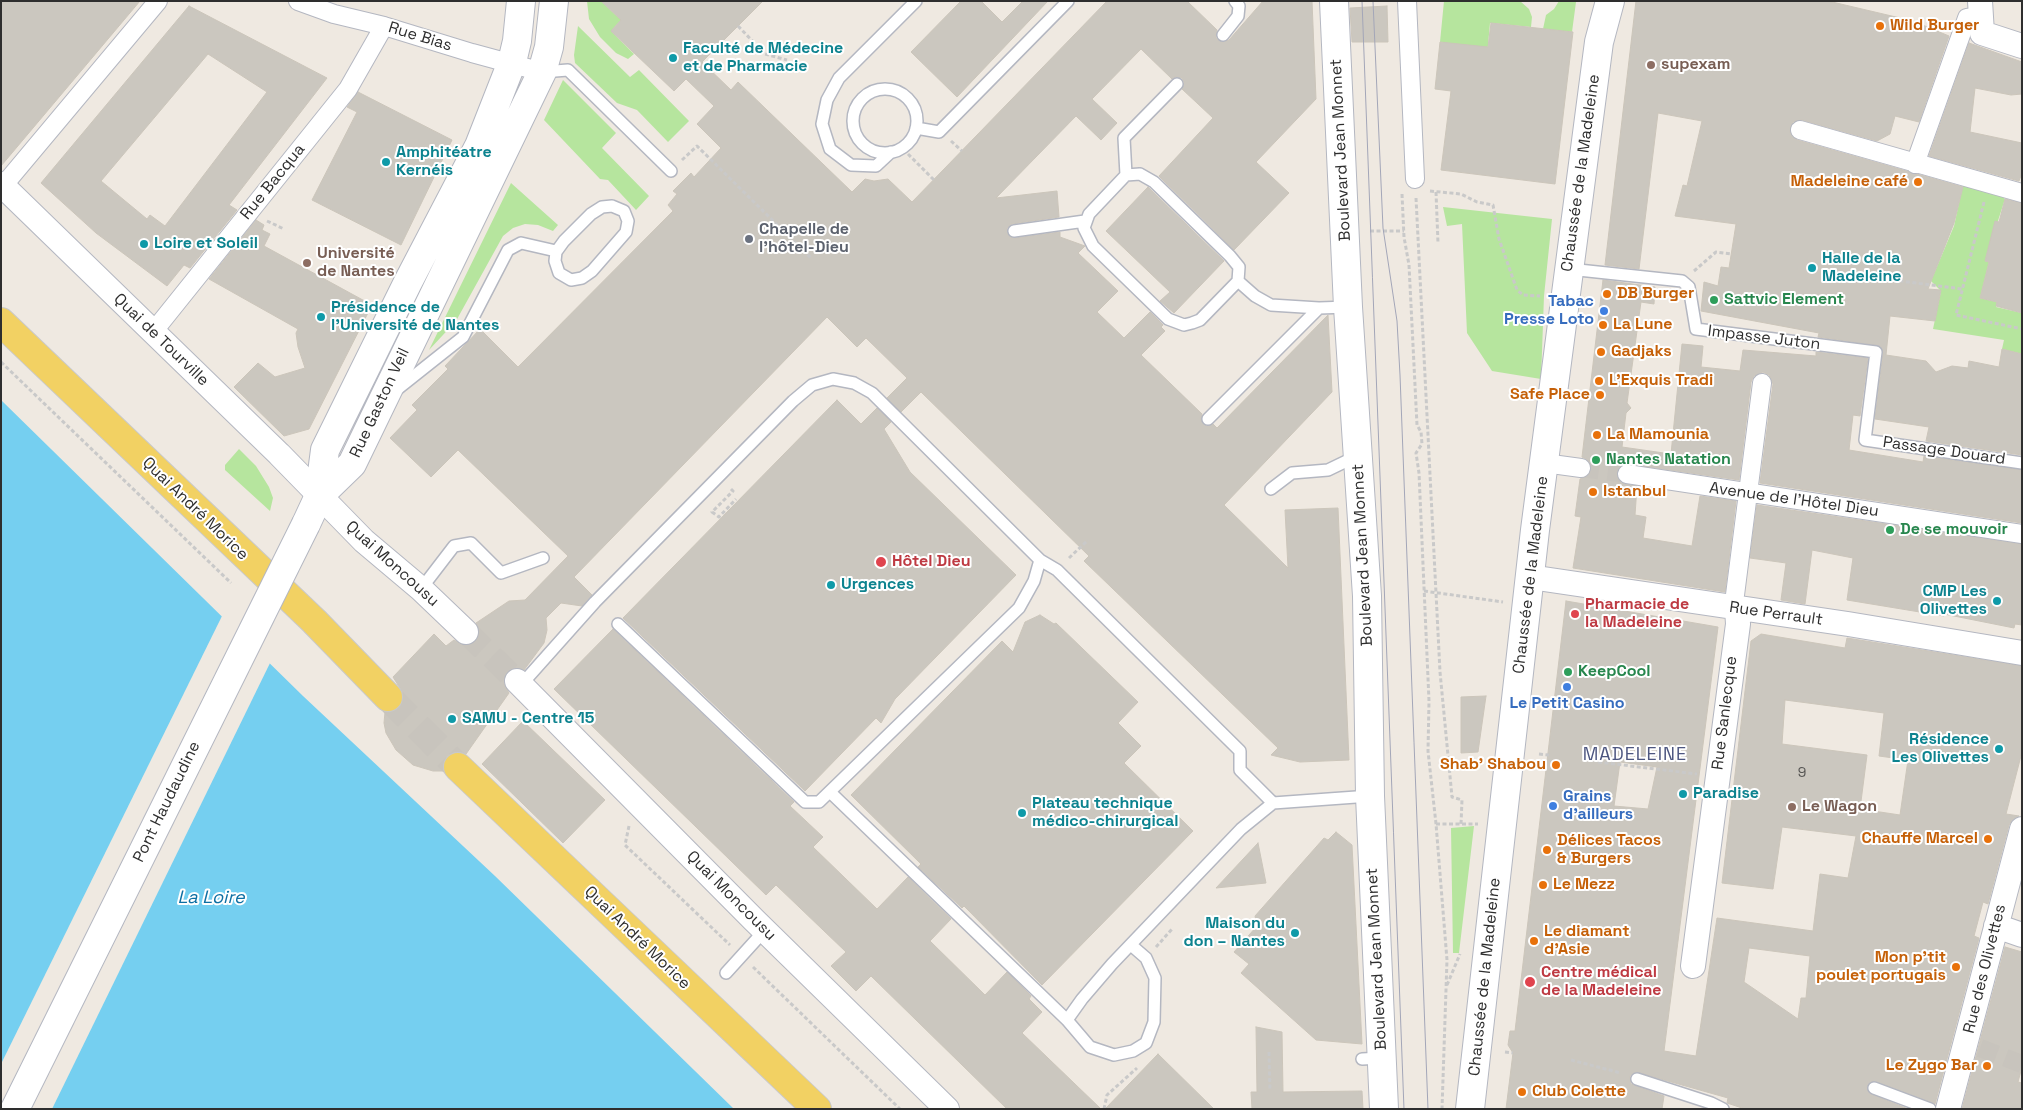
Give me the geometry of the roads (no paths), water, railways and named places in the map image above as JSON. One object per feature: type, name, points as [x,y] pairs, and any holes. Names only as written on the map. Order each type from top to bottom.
[{"type":"main road","name":"Rue Gaston Veil","points":[[315,505],[325,450],[479,146],[512,62],[517,41],[521,1]]},
{"type":"main road","name":"Rue Gaston Veil","points":[[315,505],[352,464],[381,400],[542,72],[548,46],[554,1]]},
{"type":"main road","name":"Boulevard Jean Monnet","points":[[1334,1],[1348,307],[1367,596],[1372,1059],[1384,1109]]},
{"type":"main road","name":"Chaussée de la Madeleine","points":[[1598,1],[1599,42]]},
{"type":"main road","name":"Chaussée de la Madeleine","points":[[1470,1109],[1544,463],[1599,42],[1610,1]]},
{"type":"main road","name":"Quai André Morice","points":[[1,322],[314,621],[388,697]]},
{"type":"main road","name":"Pont Haudaudine","points":[[16,1109],[315,505]]},
{"type":"main road","name":"Quai André Morice","points":[[458,767],[817,1109]]},
{"type":"street","points":[[2,185],[158,1]]},
{"type":"street","points":[[1406,1],[1409,184]]},
{"type":"street","name":"Rue Bias","points":[[302,2],[334,14],[384,26],[542,72]]},
{"type":"street","points":[[1915,164],[1966,18],[1980,9],[1982,33],[2022,46]]},
{"type":"street","name":"Rue Bacqua","points":[[153,332],[348,89],[384,26]]},
{"type":"street","points":[[1800,130],[2022,193]]},
{"type":"street","name":"Quai de Tourville","points":[[2,185],[153,332],[315,505]]},
{"type":"street","points":[[1736,602],[1762,383]]},
{"type":"street","points":[[1544,463],[1581,468]]},
{"type":"street","name":"Avenue de l'Hôtel Dieu","points":[[1627,474],[2022,534]]},
{"type":"street","name":"Quai Moncousu","points":[[315,505],[364,541],[421,589],[466,632]]},
{"type":"street","name":"Rue Perrault","points":[[1530,577],[1736,602],[1848,624],[2022,653]]},
{"type":"street","name":"Rue Sanlecque","points":[[1693,966],[1738,624],[1736,602]]},
{"type":"street","name":"Quai Moncousu","points":[[519,683],[765,930],[947,1109]]},
{"type":"street","name":"Rue des Olivettes","points":[[1948,1109],[2022,829]]},
{"type":"street","points":[[1996,926],[2022,936]]},
{"type":"lane","points":[[897,150],[878,152],[868,148],[857,138],[853,128],[854,112],[858,102],[868,93],[878,89],[896,90],[905,96],[913,106],[916,128],[910,140],[897,150],[876,166],[851,165],[830,149],[822,124],[827,100],[839,78],[916,1]]},
{"type":"lane","points":[[916,128],[939,132],[1068,1]]},
{"type":"lane","points":[[1223,35],[1238,16],[1238,6],[1235,1]]},
{"type":"lane","points":[[542,72],[568,70],[671,171]]},
{"type":"lane","points":[[1126,175],[1124,138],[1177,84]]},
{"type":"lane","points":[[1140,174],[1154,182],[1239,267],[1238,281],[1200,320],[1184,325],[1168,318],[1093,246],[1084,228],[1085,221],[1089,214],[1126,175],[1140,174]]},
{"type":"lane","points":[[612,206],[624,211],[628,221],[626,232],[592,271],[582,278],[571,280],[559,273],[555,261],[556,251],[564,241],[602,207],[612,206]]},
{"type":"lane","points":[[1014,231],[1085,221]]},
{"type":"lane","points":[[381,400],[463,337],[508,250],[521,243],[556,251]]},
{"type":"lane","name":"Impasse Juton","points":[[1569,269],[1682,282],[1689,288],[1696,330],[1876,352]]},
{"type":"lane","points":[[1238,281],[1255,296],[1271,305],[1319,308],[1348,307]]},
{"type":"lane","points":[[1208,419],[1319,308]]},
{"type":"lane","name":"Passage Douard","points":[[1876,352],[1865,440],[2022,463]]},
{"type":"lane","points":[[519,683],[595,602],[793,401],[812,385],[833,379],[854,383],[872,393],[1040,560],[1057,570],[1240,751],[1240,770],[1273,803]]},
{"type":"lane","points":[[1271,489],[1292,473],[1328,470],[1358,455]]},
{"type":"lane","points":[[421,589],[454,546],[471,543],[501,573],[543,558]]},
{"type":"lane","points":[[618,624],[805,802],[819,802],[831,793],[1019,608],[1034,581],[1040,560]]},
{"type":"lane","points":[[595,602],[604,610]]},
{"type":"lane","points":[[831,793],[1067,1020],[1090,1047],[1114,1055],[1133,1051],[1146,1043],[1154,1022],[1155,978],[1146,958],[1131,945]]},
{"type":"lane","points":[[1067,1020],[1082,999],[1131,945],[1241,829],[1273,803],[1370,796]]},
{"type":"lane","points":[[726,973],[765,930]]},
{"type":"lane","points":[[1637,1079],[1712,1103],[1723,1109]]},
{"type":"lane","points":[[1874,1088],[1930,1109]]},
{"type":"water","name":"La Loire","points":[[1,400],[303,696],[495,876],[734,1109],[21,1109],[1,1088]]},
{"type":"tunnel","points":[[1581,468],[1627,474]]},
{"type":"tunnel","points":[[466,632],[517,681]]},
{"type":"tunnel","points":[[388,697],[458,767]]},
{"type":"tunnel","points":[[1980,1048],[2022,1064]]},
{"type":"tram line","points":[[1362,1],[1404,1109]]},
{"type":"tram line","points":[[1373,1],[1383,228],[1397,321],[1400,375],[1428,1109]]},
{"type":"place","name":"Wild Burger","points":[[1880,26]]},
{"type":"place","name":"Faculté de Médecine et de Pharmacie","points":[[673,58]]},
{"type":"place","name":"supexam","points":[[1651,65]]},
{"type":"place","name":"Amphitéatre Kernéis","points":[[386,162]]},
{"type":"place","name":"Madeleine café","points":[[1918,182]]},
{"type":"place","name":"Chapelle de l'hôtel-Dieu","points":[[749,239]]},
{"type":"place","name":"Loire et Soleil","points":[[144,244]]},
{"type":"place","name":"Université de Nantes","points":[[307,263]]},
{"type":"place","name":"Halle de la Madeleine","points":[[1812,268]]},
{"type":"place","name":"DB Burger","points":[[1607,294]]},
{"type":"place","name":"Sattvic Element","points":[[1714,300]]},
{"type":"place","name":"Tabac Presse Loto","points":[[1604,311]]},
{"type":"place","name":"Présidence de l'Université de Nantes","points":[[321,317]]},
{"type":"place","name":"La Lune","points":[[1603,325]]},
{"type":"place","name":"Gadjaks","points":[[1601,352]]},
{"type":"place","name":"L'Exquis Tradi","points":[[1599,381]]},
{"type":"place","name":"Safe Place","points":[[1600,395]]},
{"type":"place","name":"La Mamounia","points":[[1597,435]]},
{"type":"place","name":"Nantes Natation","points":[[1596,460]]},
{"type":"place","name":"Istanbul","points":[[1593,492]]},
{"type":"place","name":"De se mouvoir","points":[[1890,530]]},
{"type":"place","name":"Hôtel Dieu","points":[[881,562]]},
{"type":"place","name":"Urgences","points":[[831,585]]},
{"type":"place","name":"CMP Les Olivettes","points":[[1997,601]]},
{"type":"place","name":"Pharmacie de la Madeleine","points":[[1575,614]]},
{"type":"place","name":"KeepCool","points":[[1568,672]]},
{"type":"place","name":"Le Petit Casino","points":[[1567,687]]},
{"type":"place","name":"SAMU - Centre 15","points":[[452,719]]},
{"type":"place","name":"Résidence Les Olivettes","points":[[1999,749]]},
{"type":"place","name":"Shab' Shabou","points":[[1556,765]]},
{"type":"place","name":"Paradise","points":[[1683,794]]},
{"type":"place","name":"Grains d'ailleurs","points":[[1553,806]]},
{"type":"place","name":"Le Wagon","points":[[1792,807]]},
{"type":"place","name":"Plateau technique médico-chirurgical","points":[[1022,813]]},
{"type":"place","name":"Chauffe Marcel","points":[[1988,839]]},
{"type":"place","name":"Délices Tacos & Burgers","points":[[1547,850]]},
{"type":"place","name":"Le Mezz","points":[[1543,885]]},
{"type":"place","name":"Maison du don – Nantes","points":[[1295,933]]},
{"type":"place","name":"Le diamant d'Asie","points":[[1534,941]]},
{"type":"place","name":"Mon p'tit poulet portugais","points":[[1956,967]]},
{"type":"place","name":"Centre médical de la Madeleine","points":[[1530,982]]},
{"type":"place","name":"Le Zygo Bar","points":[[1987,1066]]},
{"type":"place","name":"Club Colette","points":[[1522,1092]]},
{"type":"district","name":"MADELEINE","points":[[1635,755]]}]
